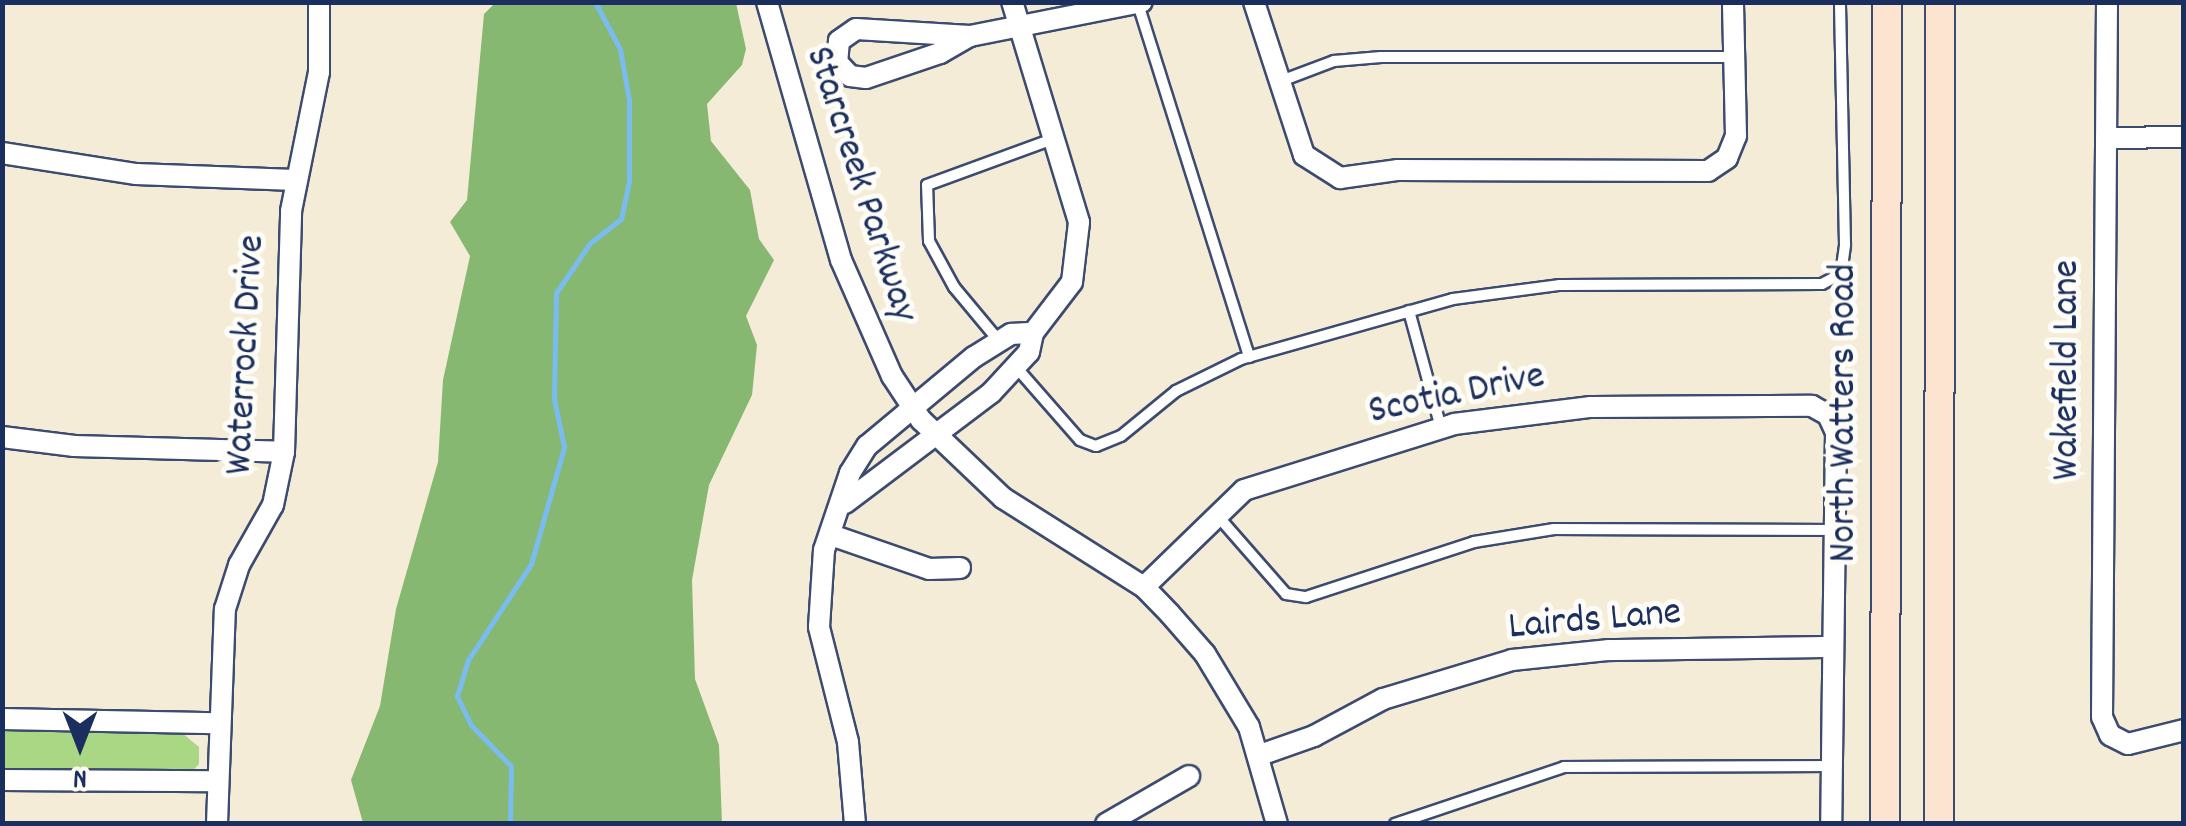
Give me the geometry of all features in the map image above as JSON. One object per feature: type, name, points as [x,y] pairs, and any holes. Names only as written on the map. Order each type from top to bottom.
[{"type":"main road","name":"North Watters Road","points":[[1885,824],[1887,2]]},
{"type":"main road","points":[[1939,824],[1940,2]]},
{"type":"street","name":"Waterrock Drive","points":[[217,824],[217,723],[226,608],[239,565],[273,506],[284,452],[295,180],[319,72],[319,2]]},
{"type":"street","name":"Starcreek Parkway","points":[[768,2],[846,276],[874,347],[934,434],[1003,498],[1144,586],[1205,654],[1260,756],[1277,824]]},
{"type":"street","points":[[845,503],[1016,368],[1033,333],[1064,297],[1080,242],[1054,139],[1012,2]]},
{"type":"street","points":[[1254,2],[1304,154],[1326,174],[1696,172],[1723,162],[1736,136],[1732,2]]},
{"type":"street","name":"Wakefield Lane","points":[[2107,2],[2102,717],[2110,735],[2128,744],[2184,730]]},
{"type":"street","points":[[970,36],[856,29],[839,40],[837,62],[850,76],[866,78],[940,53],[970,36],[1140,3]]},
{"type":"street","points":[[2106,138],[2184,137]]},
{"type":"street","points":[[2,153],[136,174],[295,180]]},
{"type":"street","points":[[855,824],[848,742],[820,627],[831,536],[857,460],[914,407],[1000,342],[1033,333]]},
{"type":"street","name":"Scotia Drive","points":[[1144,586],[1215,512],[1266,479],[1441,428],[1591,407],[1803,406],[1828,415],[1836,432],[1834,530]]},
{"type":"street","points":[[2,437],[74,446],[284,452]]},
{"type":"street","points":[[1831,824],[1834,530]]},
{"type":"street","points":[[831,536],[929,569],[960,568]]},
{"type":"street","name":"Lairds Lane","points":[[1260,756],[1314,736],[1383,699],[1512,660],[1610,650],[1833,647]]},
{"type":"street","points":[[2,719],[217,723]]},
{"type":"street","points":[[1106,824],[1189,776]]},
{"type":"street","points":[[2,780],[217,782]]},
{"type":"lane","points":[[1016,368],[1080,440],[1096,446],[1121,436],[1176,391],[1249,357],[1409,310],[1560,285],[1822,284],[1841,274],[1840,2]]},
{"type":"lane","points":[[1140,3],[1249,357]]},
{"type":"lane","points":[[1280,82],[1334,61],[1381,57],[1735,57]]},
{"type":"lane","points":[[1000,342],[954,286],[930,241],[927,185],[1054,139]]},
{"type":"lane","points":[[1409,310],[1441,428]]},
{"type":"lane","points":[[1215,512],[1286,594],[1306,597],[1474,542],[1554,529],[1834,530]]},
{"type":"lane","points":[[1395,824],[1564,767],[1832,766]]},
{"type":"green space","points":[[496,2],[736,3],[746,49],[742,65],[707,104],[711,141],[750,190],[759,239],[774,260],[746,316],[757,345],[752,395],[709,485],[692,580],[695,679],[719,745],[722,823],[363,823],[351,780],[380,706],[396,609],[438,462],[443,380],[470,256],[450,222],[467,200],[484,14]]},
{"type":"green space","points":[[2,727],[182,733],[199,747],[199,764],[190,774],[3,772]]},
{"type":"waterway","points":[[510,824],[511,766],[471,725],[457,696],[468,660],[531,564],[564,447],[554,399],[556,293],[590,243],[621,219],[629,182],[629,100],[620,49],[595,2]]}]
